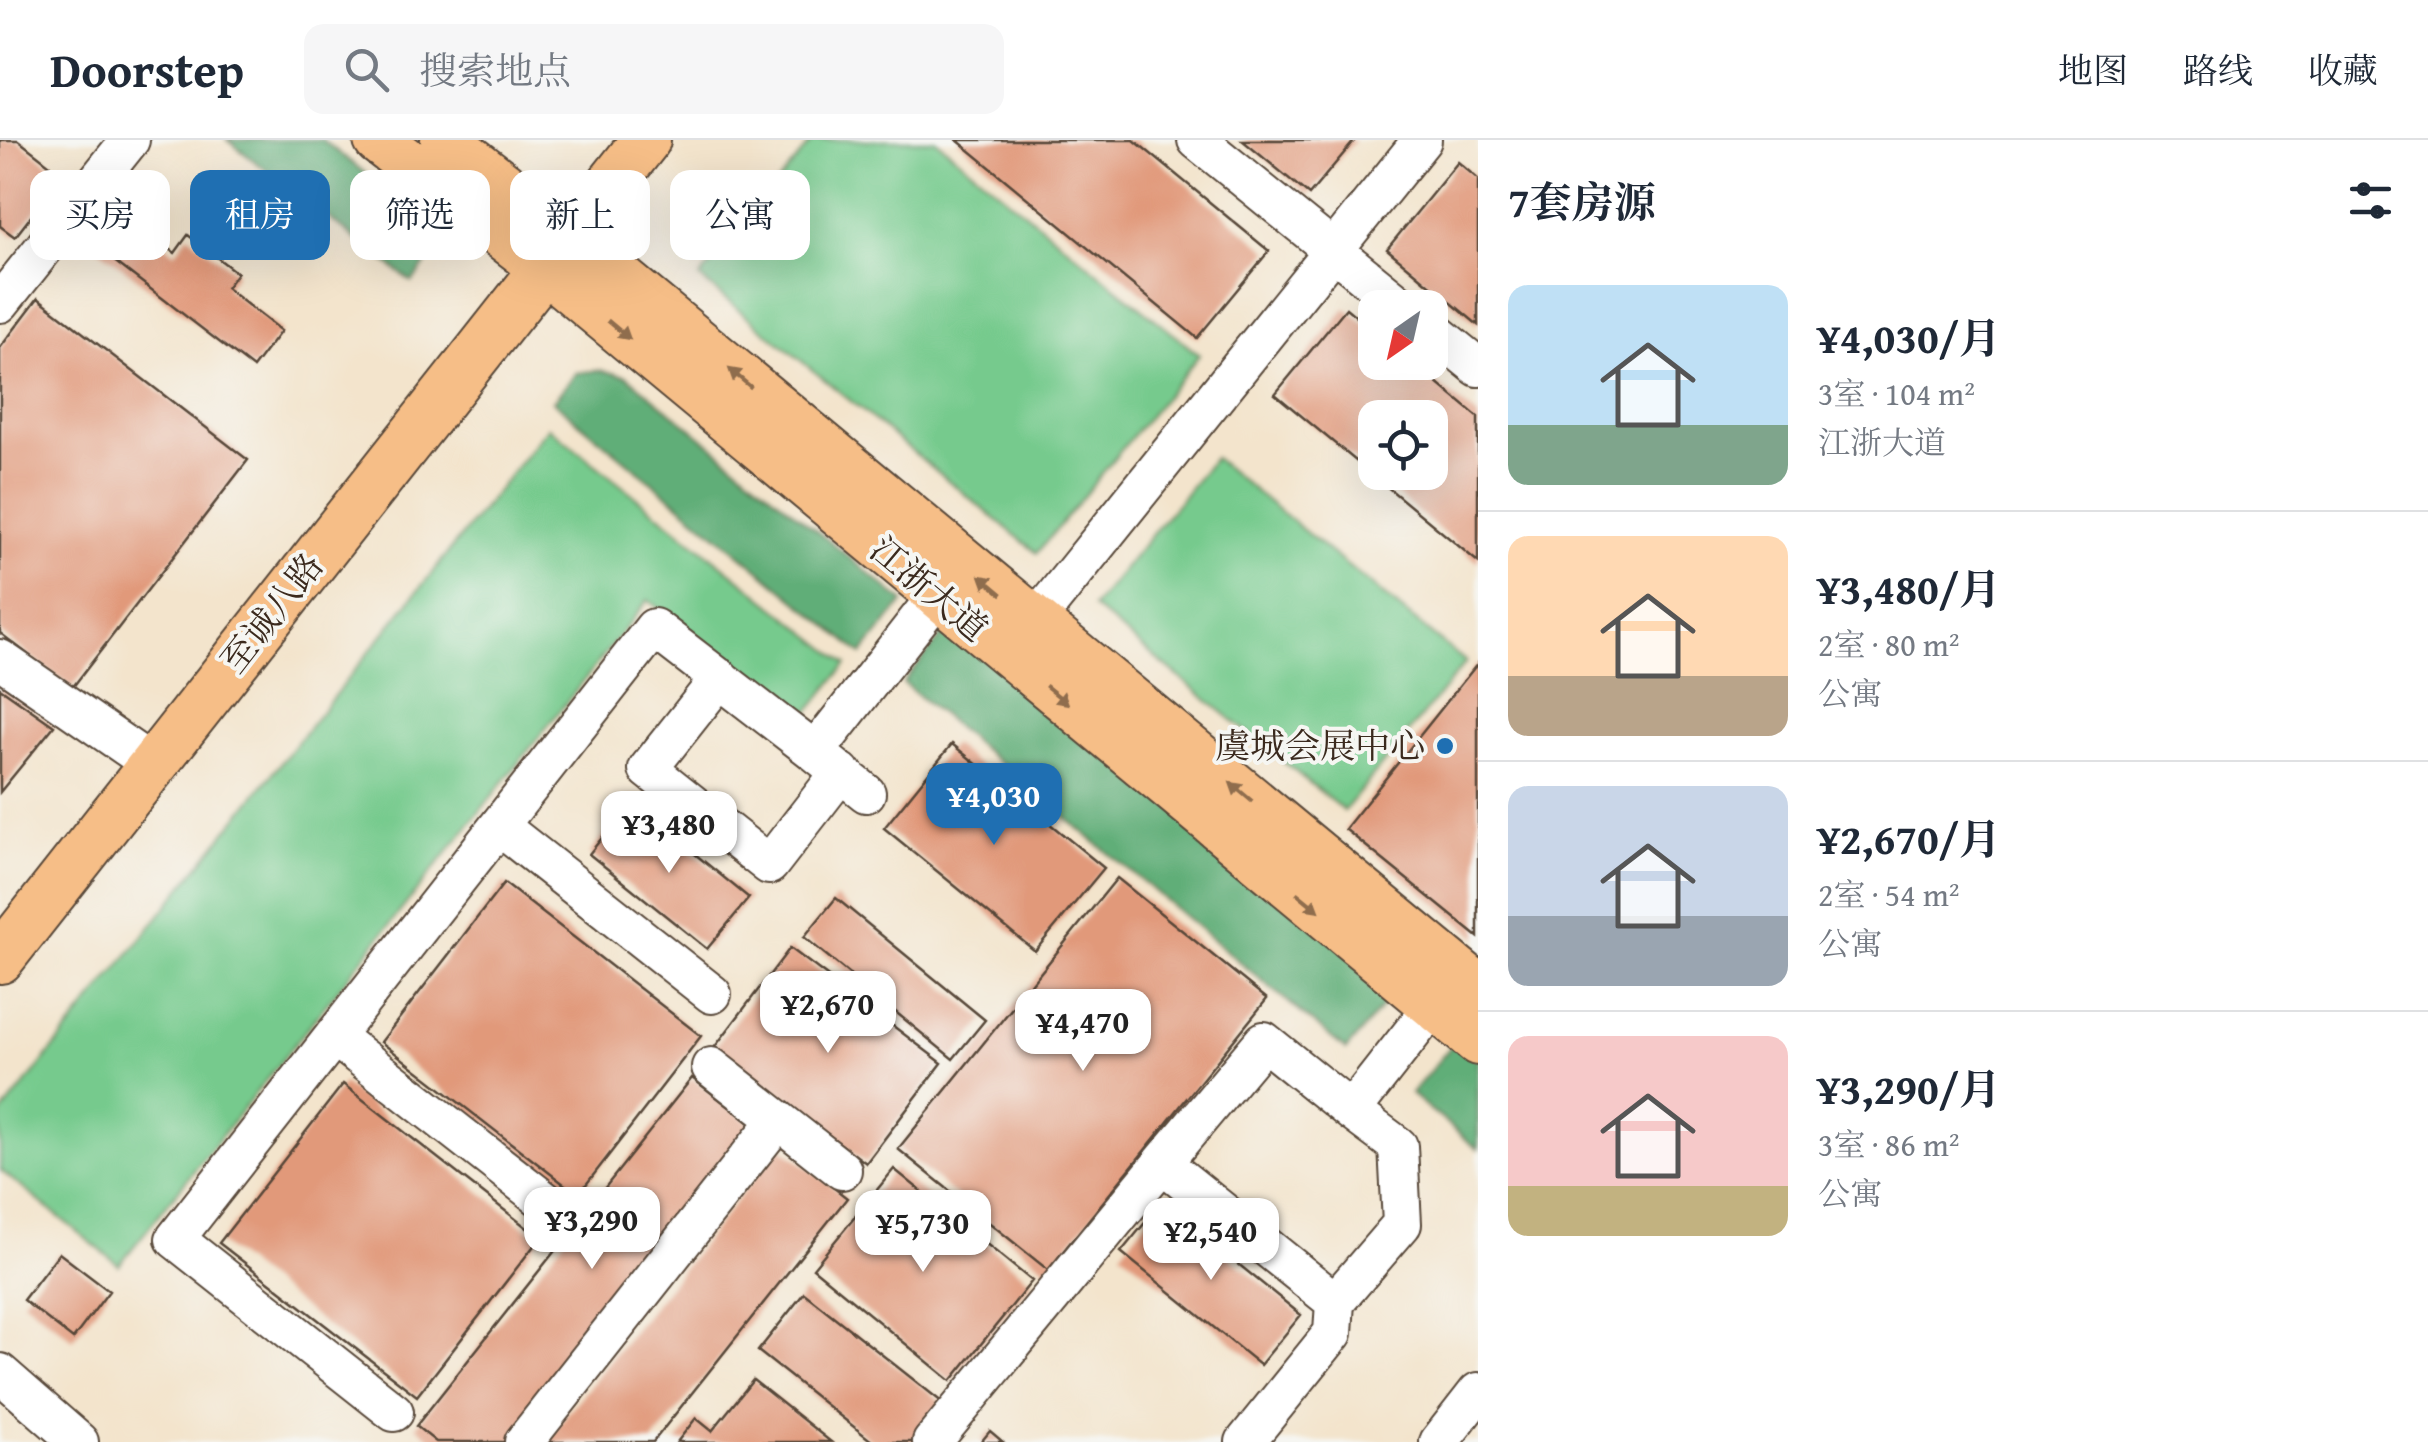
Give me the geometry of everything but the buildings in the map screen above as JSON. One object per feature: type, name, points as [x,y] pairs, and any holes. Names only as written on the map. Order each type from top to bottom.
[{"type":"main road","name":"江浙大道","points":[[378,140],[510,223]]},
{"type":"main road","name":"江浙大道","points":[[445,140],[510,205]]},
{"type":"main road","name":"至诚八路","points":[[622,170],[646,140]]},
{"type":"main road","name":"至诚八路","points":[[0,959],[551,260]]},
{"type":"main road","name":"江浙大道","points":[[566,260],[937,596],[1022,638],[1478,988]]},
{"type":"main road","name":"江浙大道","points":[[567,260],[1022,638],[1478,1041]]},
{"type":"lane","points":[[0,303],[130,140]]},
{"type":"lane","points":[[1197,140],[1382,290]]},
{"type":"lane","points":[[1022,638],[1422,140]]},
{"type":"lane","points":[[1448,343],[1478,367]]},
{"type":"lane","points":[[720,678],[648,770],[769,865],[841,772],[937,596]]},
{"type":"lane","points":[[394,1412],[175,1239],[654,628],[841,772]]},
{"type":"lane","points":[[0,660],[153,765]]},
{"type":"lane","points":[[499,826],[712,994]]},
{"type":"lane","points":[[1351,1111],[1434,1005]]},
{"type":"lane","points":[[334,1036],[550,1206]]},
{"type":"lane","points":[[932,1442],[1264,1040],[1398,1146],[1402,1224],[1335,1302],[1333,1333],[1245,1442]]},
{"type":"lane","points":[[711,1067],[842,1170]]},
{"type":"lane","points":[[524,1442],[778,1120]]},
{"type":"lane","points":[[1162,1163],[1335,1302]]},
{"type":"lane","points":[[0,1373],[80,1442]]},
{"type":"lane","points":[[1439,1442],[1478,1392]]},
{"type":"green space","points":[[227,140],[322,140],[361,170],[350,170],[350,234],[330,219],[330,170],[266,170]]},
{"type":"green space","points":[[813,140],[936,140],[1199,355],[1037,553],[700,278],[715,260],[810,260],[810,170],[788,170]]},
{"type":"green space","points":[[383,260],[429,260],[412,282]]},
{"type":"green space","points":[[600,370],[627,376],[904,602],[862,654],[553,401],[576,373]]},
{"type":"green space","points":[[548,427],[847,664],[801,721],[648,600],[119,1265],[0,1170],[0,1116]]},
{"type":"green space","points":[[1214,458],[1466,662],[1344,811],[1093,607]]},
{"type":"green space","points":[[952,623],[1395,991],[1346,1050],[903,683]]},
{"type":"green space","points":[[1455,1041],[1478,1060],[1478,1149],[1411,1094]]},
{"type":"place","name":"虞城会展中心","points":[[1445,746]]}]
